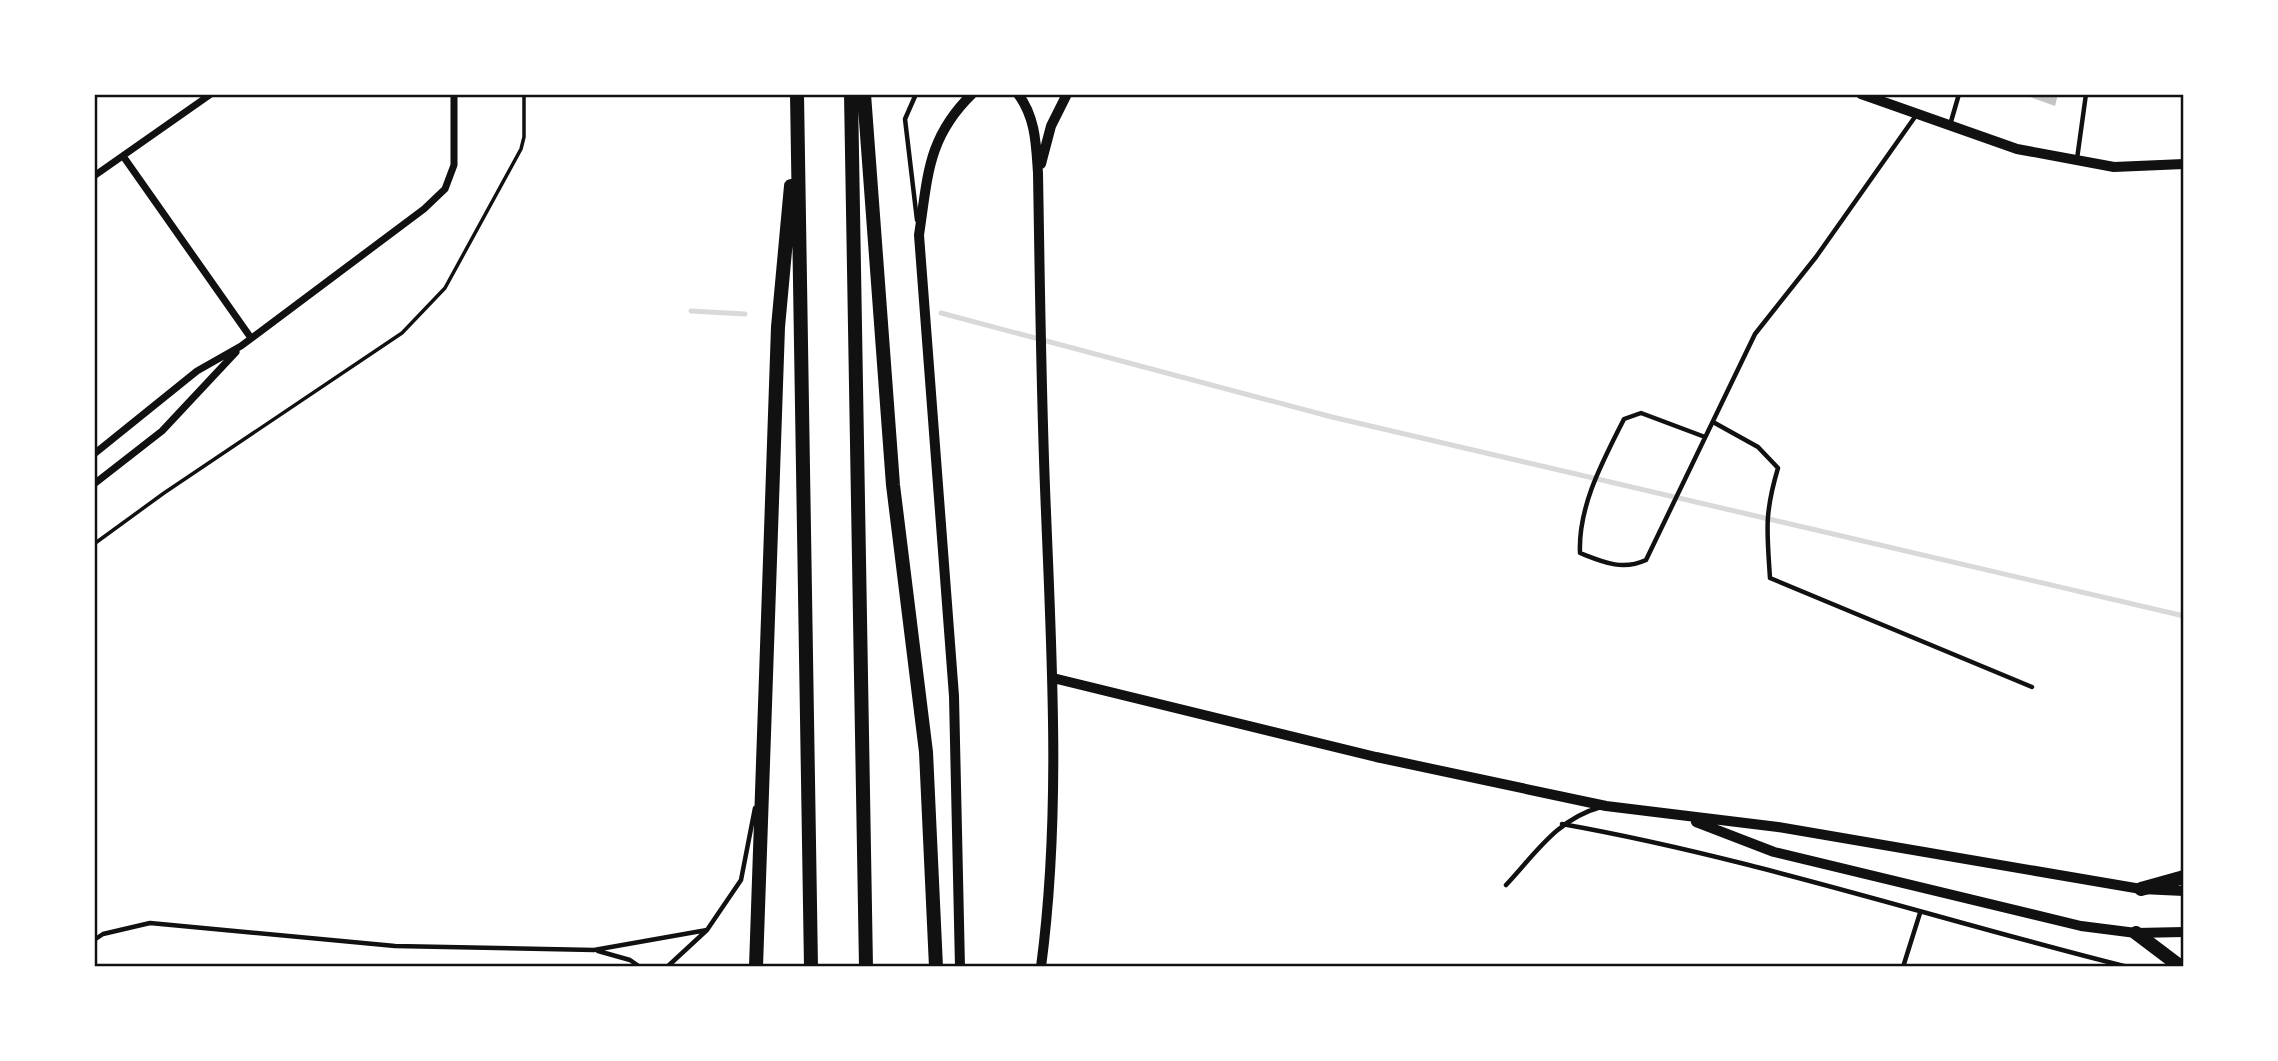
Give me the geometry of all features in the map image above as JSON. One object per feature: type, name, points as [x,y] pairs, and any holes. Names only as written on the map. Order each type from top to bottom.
[{"type":"main road","points":[[797,94],[811,967]]},
{"type":"main road","points":[[851,94],[866,967]]},
{"type":"main road","points":[[864,94],[893,485],[926,752],[936,967]]},
{"type":"main road","points":[[756,967],[767,712],[778,327],[797,115]]},
{"type":"main road","points":[[2141,889],[2183,877]]},
{"type":"main road","points":[[2136,933],[2181,967]]},
{"type":"street","points":[[94,176],[211,94]]},
{"type":"street","points":[[94,484],[162,430],[241,346],[424,209],[445,189],[454,164],[454,94]]},
{"type":"street","points":[[960,967],[954,696],[919,234],[930,161],[949,117],[972,94]]},
{"type":"street","points":[[1018,94],[1028,108],[1035,132],[1038,173],[1043,440],[1053,678],[1053,834],[1041,967]]},
{"type":"street","points":[[1038,173],[1051,126],[1067,94]]},
{"type":"street","points":[[1861,94],[2017,149],[2076,162],[2114,167],[2183,164]]},
{"type":"street","points":[[123,156],[251,338]]},
{"type":"street","points":[[94,454],[197,371],[241,346]]},
{"type":"street","points":[[1053,678],[1376,757],[1606,806],[1778,827],[2141,889],[2183,891]]},
{"type":"street","points":[[1680,816],[1773,852],[2081,926],[2136,933],[2183,932]]},
{"type":"lane","points":[[916,94],[905,119],[919,234]]},
{"type":"lane","points":[[1950,126],[1959,94]]},
{"type":"lane","points":[[2076,162],[2087,94]]},
{"type":"lane","points":[[1705,437],[1641,413],[1624,419],[1600,469],[1579,528],[1580,553],[1609,565],[1633,566],[1646,560],[1755,334],[1815,257],[1917,114]]},
{"type":"lane","points":[[1713,422],[1758,447],[1778,468],[1769,498],[1765,532],[1770,578],[2032,687]]},
{"type":"lane","points":[[667,967],[707,930],[741,880],[756,801],[767,712]]},
{"type":"lane","points":[[1506,885],[1562,824],[1578,813],[1606,806]]},
{"type":"lane","points":[[1562,824],[1637,837],[2128,967]]},
{"type":"lane","points":[[1902,967],[1920,913]]},
{"type":"lane","points":[[94,940],[103,934],[150,923],[395,946],[594,950],[707,930]]},
{"type":"lane","points":[[594,950],[630,960],[640,967]]},
{"type":"path","points":[[94,544],[163,493],[402,333],[425,312],[445,288],[521,149],[524,138],[524,94]]},
{"type":"building","points":[[2022,94],[2058,94],[2055,106]]},
{"type":"waterway","points":[[691,311],[745,314]]},
{"type":"waterway","points":[[941,313],[1332,417],[2184,616]]}]
